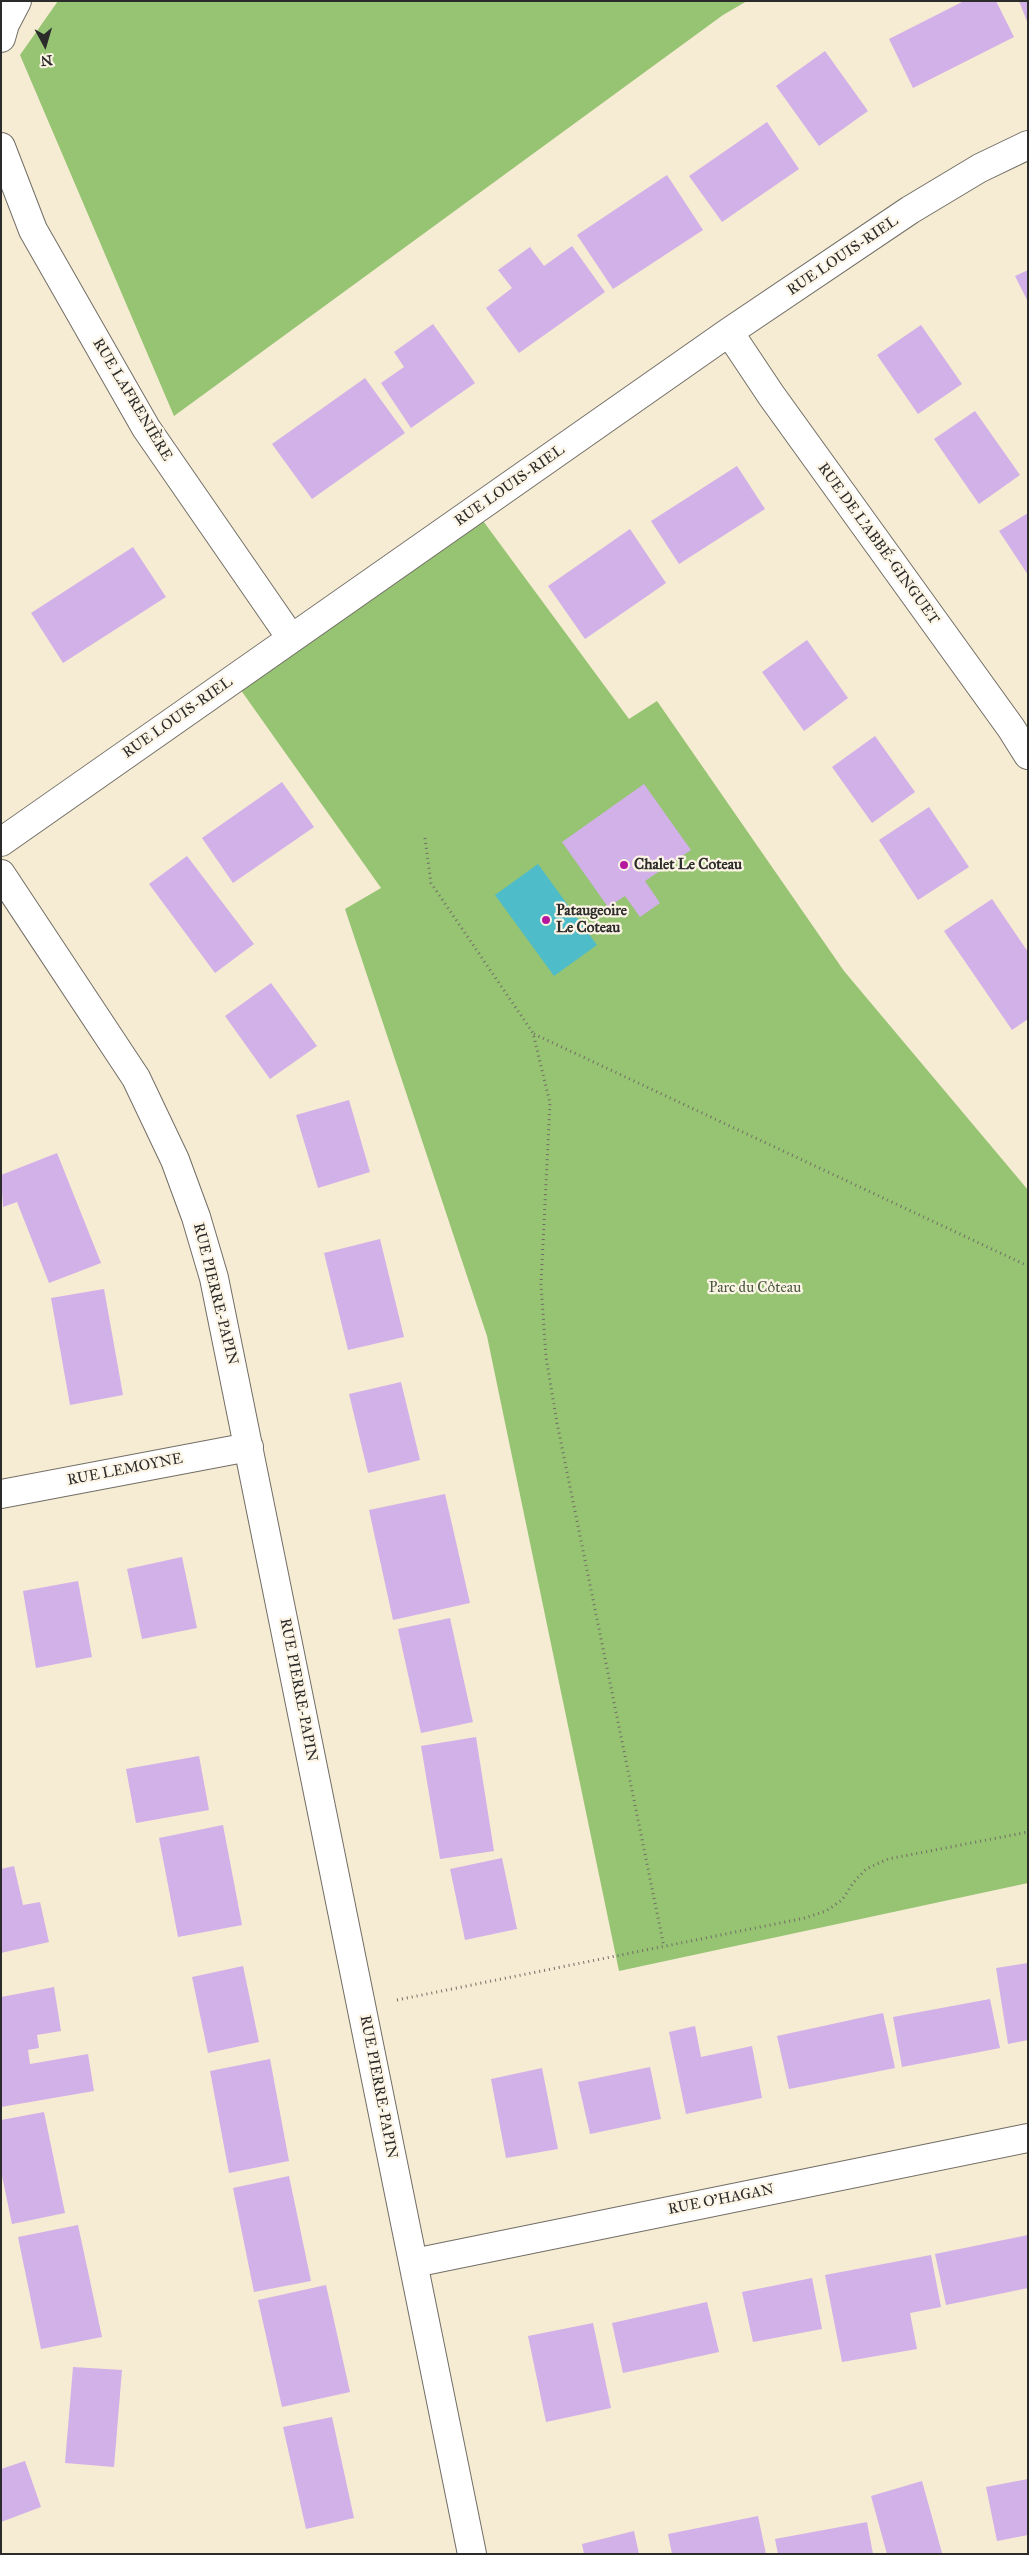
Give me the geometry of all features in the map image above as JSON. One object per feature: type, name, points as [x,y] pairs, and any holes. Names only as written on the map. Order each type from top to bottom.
[{"type":"street","points":[[1,38],[5,24],[16,1]]},
{"type":"street","name":"RUE LOUIS-RIEL","points":[[1,842],[729,332],[910,210],[980,168],[1028,145]]},
{"type":"street","name":"RUE LAFRENIÈRE","points":[[1,147],[33,230],[146,428],[291,638]]},
{"type":"street","name":"RUE DE L'ABBÉ-GINGUET","points":[[729,332],[771,395],[1019,722],[1028,755]]},
{"type":"street","name":"RUE PIERRE-PAPIN","points":[[1,874],[136,1078],[159,1122],[196,1217],[214,1278],[472,2554]]},
{"type":"street","name":"RUE LEMOYNE","points":[[1,1494],[248,1447]]},
{"type":"street","name":"RUE O'HAGAN","points":[[414,2263],[1028,2138]]},
{"type":"path","points":[[425,838],[431,882],[533,1033],[550,1103],[541,1284],[546,1357],[557,1423],[664,1947]]},
{"type":"path","points":[[533,1033],[1028,1266]]},
{"type":"path","points":[[362,2007],[664,1947],[826,1911],[842,1900],[866,1869],[888,1859],[1028,1832]]},
{"type":"green space","points":[[58,1],[747,1],[723,15],[174,416],[20,55]]},
{"type":"green space","name":"Parc du Côteau","points":[[475,510],[629,719],[657,701],[844,971],[1028,1190],[1028,1883],[619,1971],[487,1336],[345,909],[381,888],[233,679]]},
{"type":"water","name":"Pataugeoire Le Coteau","points":[[538,864],[597,945],[554,976],[495,895]]},
{"type":"building","points":[[964,1],[996,1],[1014,37],[913,88],[889,39]]},
{"type":"building","points":[[1019,1],[1028,1],[1028,24]]},
{"type":"building","points":[[825,51],[868,111],[819,146],[776,86]]},
{"type":"building","points":[[767,122],[799,169],[722,222],[689,176]]},
{"type":"building","points":[[667,175],[703,230],[613,289],[577,235]]},
{"type":"building","points":[[572,246],[605,292],[519,353],[486,308],[512,288],[498,270],[530,247],[544,266]]},
{"type":"building","points":[[1028,270],[1028,302],[1015,276]]},
{"type":"building","points":[[433,324],[475,383],[411,428],[381,383],[404,367],[394,352]]},
{"type":"building","points":[[921,325],[962,384],[918,414],[877,355]]},
{"type":"building","points":[[365,378],[405,433],[312,499],[272,444]]},
{"type":"building","points":[[975,411],[1020,475],[979,504],[934,439]]},
{"type":"building","points":[[737,466],[765,509],[679,564],[651,521]]},
{"type":"building","points":[[1028,513],[1028,575],[999,531]]},
{"type":"building","points":[[630,529],[666,583],[585,639],[548,586]]},
{"type":"building","points":[[133,547],[166,597],[63,663],[31,613]]},
{"type":"building","points":[[807,640],[848,698],[804,731],[762,672]]},
{"type":"building","points":[[875,736],[915,792],[872,823],[832,767]]},
{"type":"building","points":[[282,782],[314,827],[233,883],[202,838]]},
{"type":"building","name":"Chalet Le Coteau","points":[[644,784],[691,850],[645,881],[660,903],[640,917],[625,896],[608,907],[562,842]]},
{"type":"building","points":[[929,807],[969,867],[918,900],[879,840]]},
{"type":"building","points":[[187,856],[254,944],[215,973],[149,884]]},
{"type":"building","points":[[992,899],[1028,952],[1028,1019],[1012,1030],[944,931]]},
{"type":"building","points":[[271,983],[317,1046],[270,1079],[225,1016]]},
{"type":"building","points":[[349,1100],[370,1172],[318,1188],[296,1115]]},
{"type":"building","points":[[57,1153],[101,1263],[49,1283],[17,1202],[3,1207],[1,1175]]},
{"type":"building","points":[[380,1239],[404,1337],[348,1350],[324,1253]]},
{"type":"building","points":[[104,1289],[123,1395],[70,1405],[51,1298]]},
{"type":"building","points":[[401,1382],[420,1460],[368,1473],[349,1394]]},
{"type":"building","points":[[445,1494],[470,1603],[393,1620],[369,1510]]},
{"type":"building","points":[[182,1557],[197,1628],[142,1639],[127,1569]]},
{"type":"building","points":[[78,1581],[92,1657],[36,1668],[23,1591]]},
{"type":"building","points":[[450,1618],[473,1722],[421,1733],[398,1629]]},
{"type":"building","points":[[476,1737],[494,1851],[440,1859],[421,1746]]},
{"type":"building","points":[[199,1756],[209,1810],[136,1823],[126,1769]]},
{"type":"building","points":[[223,1825],[242,1925],[178,1937],[159,1838]]},
{"type":"building","points":[[502,1858],[517,1929],[465,1940],[450,1869]]},
{"type":"building","points":[[14,1866],[23,1905],[40,1902],[49,1942],[1,1953],[1,1869]]},
{"type":"building","points":[[1028,1963],[1028,2040],[1008,2044],[996,1968]]},
{"type":"building","points":[[243,1966],[259,2042],[208,2053],[192,1977]]},
{"type":"building","points":[[54,1987],[61,2031],[37,2035],[39,2048],[28,2050],[30,2064],[88,2054],[94,2091],[1,2107],[1,1997]]},
{"type":"building","points":[[990,1999],[1000,2048],[902,2067],[893,2017]]},
{"type":"building","points":[[883,2013],[895,2068],[789,2089],[777,2036]]},
{"type":"building","points":[[695,2026],[701,2057],[752,2046],[762,2098],[686,2114],[669,2032]]},
{"type":"building","points":[[270,2059],[289,2161],[229,2173],[210,2071]]},
{"type":"building","points":[[650,2067],[661,2119],[590,2134],[578,2082]]},
{"type":"building","points":[[542,2068],[558,2149],[506,2158],[491,2079]]},
{"type":"building","points":[[44,2112],[65,2213],[12,2224],[1,2171],[1,2120]]},
{"type":"building","points":[[289,2176],[311,2281],[254,2292],[233,2188]]},
{"type":"building","points":[[78,2225],[102,2337],[41,2349],[18,2237]]},
{"type":"building","points":[[1028,2235],[1028,2288],[946,2305],[935,2254]]},
{"type":"building","points":[[931,2255],[941,2307],[910,2313],[917,2349],[842,2362],[825,2275]]},
{"type":"building","points":[[812,2278],[822,2329],[753,2342],[742,2292]]},
{"type":"building","points":[[326,2285],[350,2392],[282,2407],[258,2300]]},
{"type":"building","points":[[707,2302],[719,2352],[623,2373],[612,2323]]},
{"type":"building","points":[[593,2323],[611,2408],[546,2422],[528,2336]]},
{"type":"building","points":[[73,2367],[122,2370],[114,2467],[65,2463]]},
{"type":"building","points":[[332,2417],[354,2518],[306,2529],[283,2427]]},
{"type":"building","points":[[25,2461],[41,2507],[1,2522],[1,2469]]},
{"type":"building","points":[[1028,2479],[1028,2535],[997,2541],[986,2487]]},
{"type":"building","points":[[922,2481],[942,2553],[887,2554],[871,2496]]},
{"type":"building","points":[[758,2516],[766,2554],[672,2554],[668,2534]]},
{"type":"building","points":[[867,2522],[873,2554],[778,2554],[775,2539]]},
{"type":"building","points":[[634,2531],[639,2554],[584,2554],[582,2544]]},
{"type":"place","name":"Chalet Le Coteau","points":[[624,865]]},
{"type":"place","name":"Pataugeoire Le Coteau","points":[[546,920]]}]
